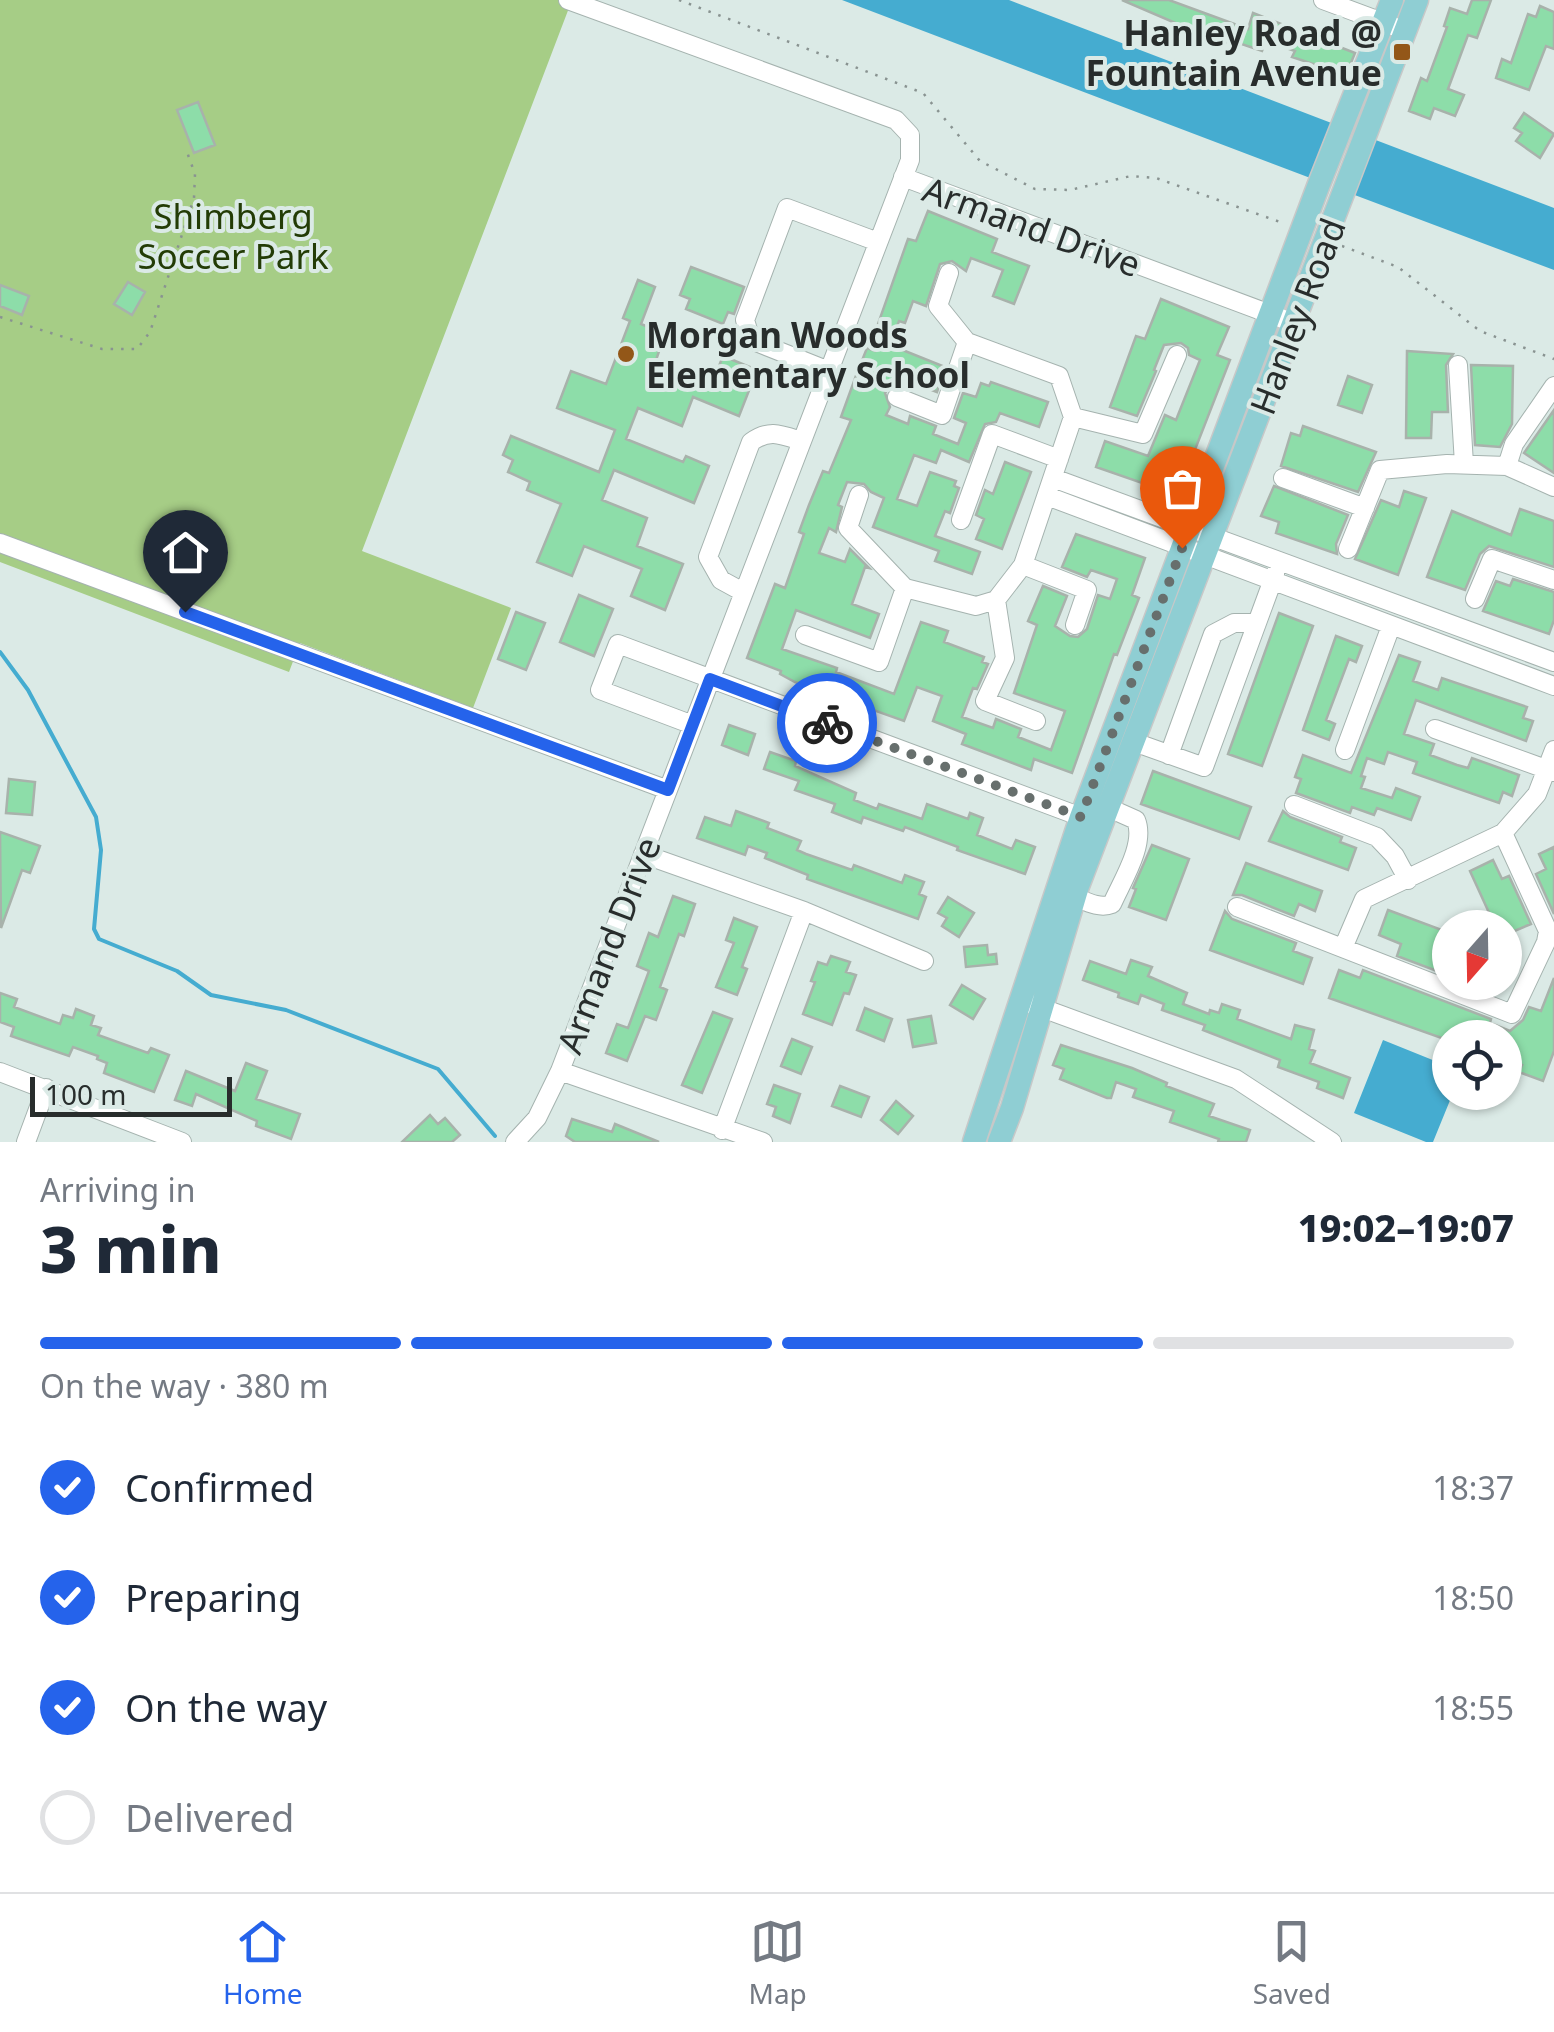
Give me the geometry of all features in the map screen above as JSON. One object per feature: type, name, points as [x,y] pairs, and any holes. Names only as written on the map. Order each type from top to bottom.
[{"type":"main road","name":"Hanley Road","points":[[974,1142],[1075,897],[1097,816],[1197,541],[1294,324],[1365,140],[1394,27],[1392,0]]},
{"type":"main road","name":"Hanley Road","points":[[999,1142],[1054,890],[1134,742],[1270,315],[1340,129],[1394,27],[1417,0]]},
{"type":"street","points":[[568,0],[896,120],[910,136],[910,160],[903,178]]},
{"type":"street","points":[[1323,0],[1394,27]]},
{"type":"street","name":"Armand Drive","points":[[515,1142],[537,1118],[560,1071],[903,178],[1294,324]]},
{"type":"street","points":[[829,371],[751,340],[745,320],[780,226],[787,208],[878,242]]},
{"type":"street","points":[[859,495],[848,528],[905,588],[976,606],[996,600],[1023,564],[1073,417],[1059,376],[967,342],[938,306],[949,273]]},
{"type":"street","points":[[897,397],[942,415],[967,342]]},
{"type":"street","points":[[1073,417],[1143,434],[1177,355]]},
{"type":"street","points":[[1458,364],[1464,464]]},
{"type":"street","points":[[1507,466],[1514,444],[1554,386]]},
{"type":"street","points":[[743,592],[721,580],[708,557],[750,442],[762,434],[776,432],[800,442]]},
{"type":"street","points":[[961,520],[992,434],[1272,581],[1554,686]]},
{"type":"street","points":[[1348,549],[1380,470],[1464,464],[1507,466],[1554,487]]},
{"type":"street","points":[[1283,478],[1365,508]]},
{"type":"street","points":[[1047,496],[1197,541],[1281,560],[1554,662]]},
{"type":"street","points":[[0,543],[668,790]]},
{"type":"street","points":[[1475,599],[1492,559],[1554,580]]},
{"type":"street","points":[[1134,742],[1204,766],[1281,560]]},
{"type":"street","points":[[1023,564],[1087,590],[1075,624]]},
{"type":"street","points":[[805,635],[880,662],[905,588]]},
{"type":"street","points":[[996,600],[1004,658],[985,701],[1036,720]]},
{"type":"street","points":[[1170,755],[1213,634],[1234,623],[1257,623]]},
{"type":"street","points":[[1345,750],[1391,626]]},
{"type":"street","points":[[693,725],[600,690],[618,644],[1097,816],[1136,820],[1140,828],[1135,849],[1112,904],[1106,906],[1075,897]]},
{"type":"street","points":[[1436,729],[1550,771]]},
{"type":"street","points":[[1343,948],[1364,900],[1503,833],[1537,794],[1550,771],[1554,750]]},
{"type":"street","points":[[1294,805],[1377,837],[1396,856],[1408,880]]},
{"type":"street","points":[[1237,908],[1512,1014],[1548,931],[1503,833]]},
{"type":"street","points":[[643,854],[804,911],[924,961]]},
{"type":"street","points":[[722,1130],[804,911]]},
{"type":"street","points":[[1032,1004],[1236,1079],[1332,1142]]},
{"type":"street","points":[[560,1071],[763,1142]]},
{"type":"street","points":[[0,1072],[182,1142]]},
{"type":"street","points":[[26,1142],[46,1088]]},
{"type":"path","points":[[680,0],[924,93],[980,161],[1034,188],[1070,190],[1130,176],[1156,178],[1302,230]]},
{"type":"path","points":[[0,317],[102,349],[138,349],[150,332],[194,198],[195,174],[186,152]]},
{"type":"path","points":[[1326,240],[1398,267],[1480,331],[1554,359]]},
{"type":"green space","name":"Shimberg Soccer Park","points":[[0,0],[572,0],[362,551],[511,608],[473,708],[300,643],[289,672],[0,562]]},
{"type":"water","points":[[842,0],[1009,0],[1334,124],[1313,179]]},
{"type":"water","points":[[1373,139],[1554,208],[1554,270],[1352,194]]},
{"type":"water","points":[[1383,1040],[1432,1060],[1432,1110],[1446,1110],[1433,1142],[1354,1113]]},
{"type":"building","points":[[1122,0],[1169,0],[1248,29],[1253,13],[1355,53],[1346,75],[1292,57],[1295,51],[1266,41],[1262,51],[1227,39],[1223,48],[1199,39],[1201,34]]},
{"type":"building","points":[[1472,0],[1491,0],[1477,38],[1468,35],[1448,89],[1464,95],[1455,116],[1434,108],[1430,119],[1409,111],[1421,78],[1427,81],[1450,8],[1467,14]]},
{"type":"building","points":[[1540,6],[1554,12],[1554,49],[1546,46],[1529,90],[1496,78],[1502,59],[1511,63],[1528,14],[1536,17]]},
{"type":"building","points":[[198,102],[215,145],[194,153],[177,110]]},
{"type":"building","points":[[1524,113],[1554,134],[1540,158],[1516,141],[1522,133],[1514,128]]},
{"type":"building","points":[[928,211],[997,239],[992,252],[1029,266],[1014,304],[993,296],[1003,270],[971,258],[966,271],[952,261],[940,264],[926,306],[913,301],[905,323],[899,321],[890,345],[945,367],[937,392],[900,378],[898,385],[885,393],[890,407],[886,415],[908,424],[910,416],[936,426],[933,434],[958,444],[966,423],[954,418],[963,393],[976,397],[981,383],[989,386],[991,382],[1048,402],[1039,427],[1000,413],[996,422],[985,424],[969,462],[941,450],[936,463],[914,455],[897,499],[917,506],[930,472],[956,481],[954,486],[959,488],[950,513],[945,511],[935,536],[980,552],[972,574],[935,561],[939,551],[873,527],[884,498],[864,484],[847,482],[838,505],[842,507],[836,532],[829,528],[819,553],[845,562],[850,549],[869,568],[865,567],[852,604],[879,614],[870,638],[796,610],[782,649],[894,694],[921,622],[948,631],[944,642],[984,657],[982,662],[988,664],[962,717],[993,728],[996,719],[1021,729],[1018,737],[1051,750],[1065,711],[1014,693],[1037,625],[1028,621],[1043,586],[1067,596],[1055,626],[1078,637],[1087,629],[1098,595],[1110,599],[1117,579],[1091,570],[1087,577],[1062,567],[1076,534],[1145,558],[1132,595],[1139,598],[1117,655],[1114,654],[1072,773],[1034,759],[1031,770],[962,744],[966,734],[933,721],[942,696],[917,687],[904,721],[795,682],[781,671],[747,658],[775,584],[785,588],[804,534],[799,532],[809,505],[823,471],[829,473],[851,420],[841,417],[857,373],[867,348],[875,351],[885,327],[878,324],[908,239],[916,241]]},
{"type":"building","points":[[691,267],[744,287],[734,314],[728,312],[723,324],[686,309],[690,299],[680,295]]},
{"type":"building","points":[[638,280],[655,287],[641,324],[665,334],[655,363],[711,386],[723,356],[757,370],[739,416],[693,397],[682,426],[638,408],[626,439],[683,462],[686,456],[709,466],[694,503],[614,470],[602,500],[647,518],[637,546],[683,564],[665,610],[631,596],[642,569],[584,546],[572,576],[537,562],[561,504],[527,490],[530,482],[508,472],[513,460],[503,455],[511,436],[599,472],[615,430],[557,408],[571,371],[606,384],[630,321],[623,318]]},
{"type":"building","points":[[128,282],[145,292],[132,315],[114,304]]},
{"type":"building","points":[[0,285],[29,296],[22,315],[0,306]]},
{"type":"building","points":[[1161,299],[1229,327],[1217,355],[1230,360],[1182,483],[1147,470],[1142,483],[1096,467],[1105,441],[1148,456],[1165,415],[1176,420],[1200,360],[1189,355],[1188,348],[1181,343],[1164,345],[1137,416],[1110,407],[1136,336],[1145,339]]},
{"type":"building","points":[[1407,351],[1453,354],[1446,365],[1448,412],[1432,412],[1431,438],[1406,438]]},
{"type":"building","points":[[1471,365],[1513,366],[1512,424],[1500,447],[1475,445]]},
{"type":"building","points":[[1348,376],[1372,385],[1362,413],[1338,405]]},
{"type":"building","points":[[1554,410],[1554,473],[1524,453]]},
{"type":"building","points":[[1303,426],[1376,452],[1358,492],[1281,466],[1291,433],[1300,436]]},
{"type":"building","points":[[1005,462],[1031,472],[1002,549],[976,539],[984,519],[976,515],[985,490],[993,494]]},
{"type":"building","points":[[1274,486],[1348,515],[1336,544],[1337,554],[1276,533],[1279,522],[1261,516]]},
{"type":"building","points":[[1404,491],[1426,498],[1398,575],[1355,559],[1381,500],[1399,507]]},
{"type":"building","points":[[1520,509],[1554,521],[1554,567],[1489,546],[1480,554],[1465,590],[1427,577],[1452,511],[1511,535]]},
{"type":"building","points":[[1513,579],[1554,592],[1554,620],[1549,634],[1483,611],[1496,581],[1510,586]]},
{"type":"building","points":[[579,595],[613,609],[594,656],[560,642]]},
{"type":"building","points":[[516,612],[545,623],[526,670],[498,659]]},
{"type":"building","points":[[1279,613],[1313,626],[1262,766],[1228,754]]},
{"type":"building","points":[[1336,636],[1362,646],[1356,662],[1349,659],[1326,720],[1335,724],[1329,740],[1303,730]]},
{"type":"building","points":[[1399,655],[1420,662],[1413,681],[1438,690],[1442,678],[1527,707],[1523,718],[1533,721],[1526,741],[1416,700],[1404,734],[1434,744],[1430,755],[1457,765],[1468,768],[1472,758],[1519,775],[1512,796],[1503,792],[1499,803],[1413,773],[1417,762],[1388,752],[1384,764],[1367,758],[1361,788],[1392,798],[1396,788],[1420,797],[1411,820],[1377,808],[1374,815],[1352,807],[1350,813],[1296,793],[1301,779],[1295,777],[1303,755],[1351,773]]},
{"type":"building","points":[[729,725],[755,734],[748,755],[722,745]]},
{"type":"building","points":[[770,752],[796,761],[795,766],[856,793],[854,800],[877,809],[879,804],[922,819],[927,804],[968,819],[970,813],[983,818],[977,835],[1012,849],[1016,840],[1035,847],[1025,874],[905,827],[903,831],[863,817],[861,823],[832,812],[835,804],[795,790],[799,781],[764,769]]},
{"type":"building","points":[[1153,771],[1251,807],[1239,839],[1141,804]]},
{"type":"building","points":[[9,779],[35,782],[32,815],[6,813]]},
{"type":"building","points":[[736,811],[801,841],[797,850],[806,854],[852,870],[854,865],[902,883],[905,875],[924,882],[919,894],[926,897],[918,919],[807,879],[808,875],[765,858],[767,853],[748,846],[745,855],[697,838],[705,817],[731,826]]},
{"type":"building","points":[[1283,811],[1342,837],[1340,842],[1356,848],[1348,870],[1269,841]]},
{"type":"building","points":[[0,832],[40,846],[30,873],[22,870],[1,928]]},
{"type":"building","points":[[1152,845],[1189,859],[1166,920],[1129,907]]},
{"type":"building","points":[[1554,847],[1554,914],[1536,874],[1546,869],[1539,854]]},
{"type":"building","points":[[1493,860],[1502,879],[1509,876],[1531,924],[1522,928],[1522,910],[1488,910],[1470,871]]},
{"type":"building","points":[[1246,863],[1322,891],[1315,911],[1299,904],[1294,916],[1233,895]]},
{"type":"building","points":[[673,896],[695,904],[684,936],[679,934],[660,987],[667,990],[656,1020],[645,1016],[627,1061],[606,1053],[617,1024],[628,1028],[649,971],[637,966],[649,933],[658,937]]},
{"type":"building","points":[[948,897],[974,913],[959,937],[942,926],[947,918],[938,913]]},
{"type":"building","points":[[1388,910],[1432,926],[1432,969],[1397,956],[1401,944],[1379,935]]},
{"type":"building","points":[[1225,911],[1232,919],[1296,943],[1293,951],[1312,958],[1303,984],[1210,950]]},
{"type":"building","points":[[734,918],[757,927],[742,967],[747,969],[737,995],[716,987],[734,943],[726,940]]},
{"type":"building","points":[[987,945],[988,955],[996,954],[997,964],[966,967],[964,947]]},
{"type":"building","points":[[831,956],[850,962],[846,972],[856,975],[849,994],[844,993],[832,1025],[803,1014],[818,962],[827,965]]},
{"type":"building","points":[[1131,960],[1152,967],[1148,976],[1187,993],[1183,1004],[1209,1014],[1210,1010],[1219,1013],[1222,1004],[1240,1010],[1237,1019],[1291,1039],[1295,1025],[1314,1030],[1309,1049],[1315,1051],[1310,1063],[1350,1078],[1343,1098],[1317,1088],[1319,1082],[1278,1067],[1280,1060],[1162,1010],[1164,1004],[1141,995],[1138,1004],[1083,980],[1090,961],[1126,974]]},
{"type":"building","points":[[1339,970],[1360,978],[1363,970],[1432,996],[1432,1000],[1491,1019],[1432,1020],[1432,1035],[1329,998]]},
{"type":"building","points":[[1554,978],[1554,1051],[1543,1081],[1522,1073],[1522,1021],[1529,1007],[1541,1011]]},
{"type":"building","points":[[962,985],[985,999],[973,1019],[950,1005]]},
{"type":"building","points":[[0,993],[17,999],[14,1007],[60,1024],[63,1015],[73,1018],[76,1009],[94,1016],[91,1025],[101,1028],[98,1035],[148,1053],[151,1048],[169,1055],[154,1092],[104,1073],[107,1063],[98,1056],[73,1047],[69,1056],[11,1036],[14,1027],[0,1022]]},
{"type":"building","points":[[865,1008],[892,1019],[884,1041],[857,1030]]},
{"type":"building","points":[[713,1012],[732,1019],[702,1093],[682,1085]]},
{"type":"building","points":[[931,1016],[936,1043],[913,1047],[908,1020]]},
{"type":"building","points":[[792,1039],[812,1047],[801,1074],[781,1066]]},
{"type":"building","points":[[1061,1045],[1132,1068],[1214,1104],[1209,1116],[1250,1130],[1246,1142],[1218,1142],[1219,1139],[1170,1122],[1174,1111],[1133,1097],[1136,1089],[1116,1082],[1111,1098],[1107,1098],[1060,1079],[1064,1069],[1053,1065]]},
{"type":"building","points":[[246,1063],[267,1071],[256,1099],[300,1114],[291,1139],[256,1126],[257,1121],[196,1094],[192,1106],[175,1100],[186,1071],[235,1091]]},
{"type":"building","points":[[774,1085],[800,1094],[790,1123],[773,1116],[776,1107],[767,1104]]},
{"type":"building","points":[[840,1086],[869,1097],[861,1117],[832,1106]]},
{"type":"building","points":[[896,1101],[913,1116],[898,1134],[881,1120]]},
{"type":"building","points":[[430,1115],[438,1124],[445,1118],[460,1135],[452,1142],[402,1142]]},
{"type":"building","points":[[572,1119],[612,1132],[615,1124],[659,1142],[575,1142],[566,1136]]},
{"type":"waterway","points":[[0,652],[28,690],[96,817],[101,850],[94,929],[99,939],[177,971],[211,995],[286,1010],[438,1069],[495,1136]]},
{"type":"way so far","points":[[827,723],[1081,817],[1182,548]]},
{"type":"place","name":"Hanley Road @ Fountain Avenue","points":[[1402,52]]},
{"type":"place","name":"Morgan Woods Elementary School","points":[[626,354]]},
{"type":"route","points":[[185,612],[668,790],[710,679],[827,723]]}]
